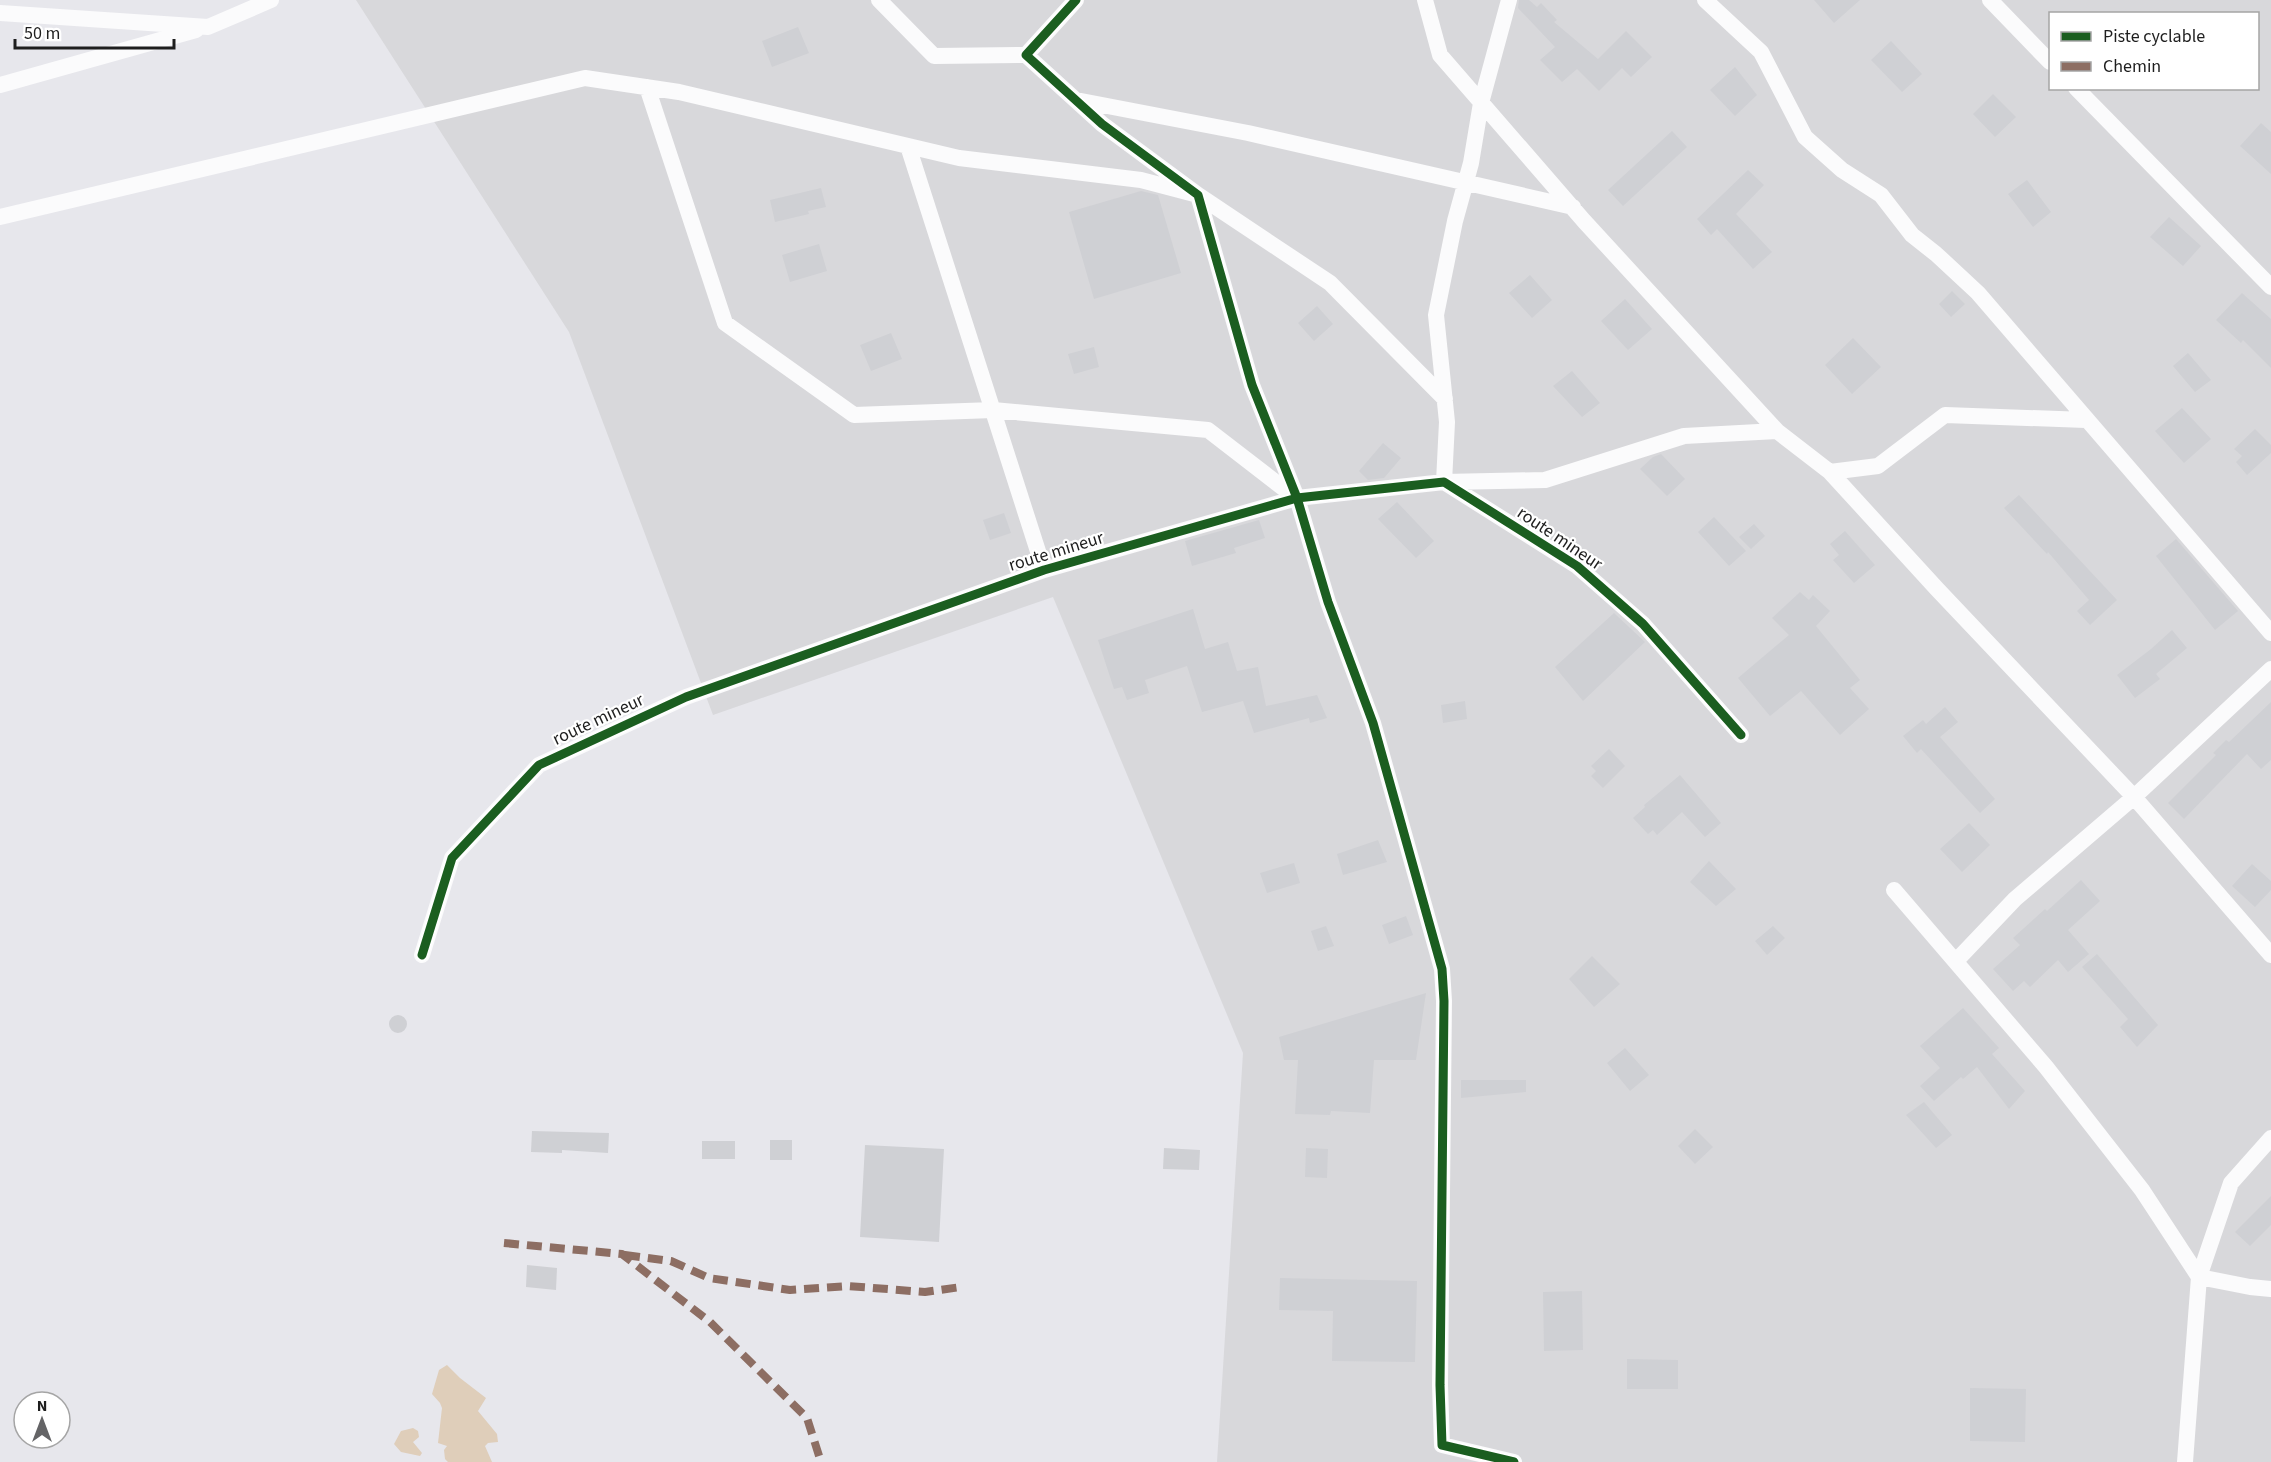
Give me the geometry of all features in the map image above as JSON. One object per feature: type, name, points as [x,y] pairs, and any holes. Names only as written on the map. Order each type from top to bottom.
[{"type":"street","points":[[0,85],[208,27],[271,0]]},
{"type":"street","points":[[879,0],[934,56],[1026,55],[1102,124],[1198,195],[1330,283],[1445,399]]},
{"type":"street","points":[[1026,55],[1076,0]]},
{"type":"street","points":[[1425,0],[1440,55],[1573,207],[1777,431],[1830,472],[2134,797],[2271,955]]},
{"type":"street","points":[[1509,0],[1481,103],[1436,315],[1447,423],[1444,482],[1545,480],[1684,436],[1777,431]]},
{"type":"street","points":[[1704,0],[1761,52],[1805,137],[1842,170],[1881,195],[1912,235],[1978,293],[2271,633]]},
{"type":"street","points":[[1990,0],[2049,61]]},
{"type":"street","points":[[0,13],[208,27]]},
{"type":"street","points":[[0,217],[585,78],[679,92],[959,158],[1141,180],[1198,195]]},
{"type":"street","points":[[647,87],[725,323],[854,415],[993,411],[1208,430],[1297,498]]},
{"type":"street","points":[[2078,90],[2271,287]]},
{"type":"street","points":[[1076,100],[1248,133],[1573,207]]},
{"type":"street","points":[[908,146],[1044,570]]},
{"type":"street","points":[[1198,195],[1252,385],[1297,498],[1328,602],[1373,723],[1442,969],[1444,1000],[1440,1385],[1442,1445],[1514,1462]]},
{"type":"street","points":[[1830,472],[1878,466],[1945,416],[2086,420]]},
{"type":"street","name":"route mineur","points":[[422,955],[452,858],[539,765],[686,696],[1044,570],[1297,498],[1444,482],[1577,566],[1643,624],[1741,735]]},
{"type":"street","points":[[1956,961],[2015,899],[2134,797],[2271,669]]},
{"type":"street","points":[[1894,890],[2046,1067],[2142,1190],[2199,1277],[2271,1289]]},
{"type":"street","points":[[2184,1462],[2199,1277],[2231,1183],[2271,1138]]},
{"type":"shaded area","points":[[356,0],[2271,0],[2271,1462],[1217,1462],[1243,1053],[1053,597],[713,715],[569,332]]},
{"type":"shaded area","points":[[447,1365],[486,1398],[478,1411],[497,1434],[498,1442],[488,1443],[485,1446],[492,1462],[448,1462],[445,1459],[444,1450],[447,1446],[438,1443],[442,1408],[432,1394],[439,1370]]},
{"type":"shaded area","points":[[413,1428],[418,1431],[419,1437],[413,1442],[422,1453],[420,1456],[401,1452],[394,1444],[401,1431]]},
{"type":"building","points":[[1519,0],[1529,0],[1537,7],[1541,3],[1557,20],[1554,22],[1598,59],[1626,31],[1652,57],[1631,77],[1622,68],[1599,91],[1577,69],[1562,82],[1540,60],[1555,47],[1518,8]]},
{"type":"building","points":[[1814,0],[1860,0],[1834,23]]},
{"type":"building","points":[[798,27],[809,53],[772,67],[762,41]]},
{"type":"building","points":[[1891,41],[1922,74],[1902,92],[1871,60]]},
{"type":"building","points":[[1735,67],[1757,95],[1735,116],[1710,90]]},
{"type":"building","points":[[1993,94],[2016,117],[1995,137],[1973,114]]},
{"type":"building","points":[[2261,123],[2271,132],[2271,174],[2240,146]]},
{"type":"building","points":[[1672,131],[1687,147],[1623,206],[1608,190]]},
{"type":"building","points":[[1748,170],[1764,185],[1736,214],[1772,252],[1753,269],[1717,229],[1711,235],[1697,219]]},
{"type":"building","points":[[2027,180],[2051,212],[2033,227],[2008,194]]},
{"type":"building","points":[[821,188],[826,207],[808,211],[809,214],[775,222],[770,200]]},
{"type":"building","points":[[1141,191],[1158,195],[1181,273],[1094,299],[1069,212]]},
{"type":"building","points":[[2169,217],[2201,246],[2183,266],[2150,237]]},
{"type":"building","points":[[819,244],[827,271],[790,282],[782,255]]},
{"type":"building","points":[[1530,275],[1552,300],[1532,318],[1509,293]]},
{"type":"building","points":[[1952,291],[1965,304],[1951,317],[1939,304]]},
{"type":"building","points":[[2242,293],[2271,319],[2271,368],[2243,340],[2241,343],[2216,320]]},
{"type":"building","points":[[1625,299],[1652,329],[1628,350],[1601,321]]},
{"type":"building","points":[[1317,306],[1333,324],[1314,341],[1298,323]]},
{"type":"building","points":[[891,333],[902,359],[871,371],[860,345]]},
{"type":"building","points":[[1853,338],[1881,367],[1852,394],[1825,365]]},
{"type":"building","points":[[1094,347],[1099,367],[1074,374],[1068,354]]},
{"type":"building","points":[[2188,353],[2211,380],[2195,392],[2173,366]]},
{"type":"building","points":[[1572,371],[1600,403],[1582,417],[1553,386]]},
{"type":"building","points":[[2182,408],[2211,439],[2184,463],[2155,431]]},
{"type":"building","points":[[2255,429],[2271,445],[2271,453],[2247,475],[2236,462],[2242,456],[2234,449]]},
{"type":"building","points":[[1383,443],[1401,458],[1384,478],[1368,480],[1359,471]]},
{"type":"building","points":[[1661,454],[1685,479],[1667,496],[1640,469],[1653,457]]},
{"type":"building","points":[[2019,495],[2117,600],[2090,625],[2077,611],[2089,600],[2048,552],[2047,554],[2004,508]]},
{"type":"building","points":[[1397,502],[1434,541],[1416,558],[1378,519]]},
{"type":"building","points":[[1004,513],[1011,533],[990,540],[983,520]]},
{"type":"building","points":[[1714,517],[1746,551],[1729,566],[1698,532]]},
{"type":"building","points":[[1259,520],[1265,538],[1234,548],[1236,553],[1192,566],[1185,541]]},
{"type":"building","points":[[1754,524],[1765,536],[1751,549],[1739,537]]},
{"type":"building","points":[[1845,531],[1875,565],[1854,583],[1833,560],[1839,555],[1830,544]]},
{"type":"building","points":[[2176,539],[2238,611],[2215,630],[2156,556]]},
{"type":"building","points":[[1800,592],[1809,600],[1813,595],[1830,611],[1816,626],[1860,680],[1850,688],[1869,709],[1840,735],[1801,691],[1770,716],[1738,678],[1789,635],[1772,618]]},
{"type":"building","points":[[1193,609],[1205,649],[1228,642],[1237,671],[1258,667],[1266,706],[1317,695],[1327,718],[1310,723],[1309,718],[1254,733],[1243,701],[1202,712],[1187,666],[1145,680],[1149,693],[1127,700],[1122,687],[1114,689],[1098,640]]},
{"type":"building","points":[[1614,613],[1645,642],[1583,701],[1555,667]]},
{"type":"building","points":[[2172,630],[2187,648],[2156,674],[2160,679],[2135,698],[2117,675]]},
{"type":"building","points":[[1465,701],[1467,719],[1443,723],[1441,705]]},
{"type":"building","points":[[2271,702],[2271,760],[2261,769],[2247,754],[2184,819],[2168,803],[2216,755],[2213,753],[2226,740],[2229,742]]},
{"type":"building","points":[[1945,707],[1958,722],[1940,737],[1995,799],[1980,813],[1921,749],[1917,753],[1903,736],[1923,720],[1926,724]]},
{"type":"building","points":[[1609,749],[1625,766],[1603,788],[1591,776],[1596,771],[1591,766]]},
{"type":"building","points":[[1680,775],[1721,823],[1705,837],[1682,812],[1657,835],[1653,830],[1648,834],[1633,818],[1645,807],[1644,805]]},
{"type":"building","points":[[1969,823],[1990,845],[1962,872],[1940,849]]},
{"type":"building","points":[[1378,840],[1387,862],[1343,875],[1337,854]]},
{"type":"building","points":[[1709,861],[1736,889],[1716,906],[1690,882]]},
{"type":"building","points":[[1294,863],[1300,883],[1267,893],[1260,873]]},
{"type":"building","points":[[2252,864],[2271,881],[2271,890],[2255,907],[2232,886]]},
{"type":"building","points":[[2081,880],[2100,901],[2068,930],[2089,954],[2068,972],[2058,960],[2030,987],[2024,981],[2013,991],[1993,969],[2020,945],[2013,938]]},
{"type":"building","points":[[1406,916],[1413,935],[1389,944],[1382,925]]},
{"type":"building","points":[[1326,926],[1334,946],[1318,951],[1311,931]]},
{"type":"building","points":[[1773,926],[1785,938],[1767,955],[1755,941]]},
{"type":"building","points":[[2097,954],[2158,1025],[2137,1047],[2120,1027],[2128,1019],[2082,967]]},
{"type":"building","points":[[1592,956],[1620,984],[1594,1007],[1569,979]]},
{"type":"building","points":[[1426,993],[1416,1060],[1374,1060],[1370,1113],[1331,1111],[1330,1115],[1295,1114],[1298,1060],[1284,1060],[1279,1037]]},
{"type":"building","points":[[1963,1008],[1999,1048],[1992,1054],[2025,1091],[2009,1109],[1977,1067],[1963,1079],[1961,1077],[1934,1101],[1920,1086],[1940,1068],[1920,1046]]},
{"type":"building","points":[[398,1015],[404,1018],[407,1024],[404,1030],[398,1033],[392,1030],[389,1024],[392,1018]]},
{"type":"building","points":[[1625,1048],[1649,1075],[1630,1091],[1607,1063]]},
{"type":"building","points":[[1461,1080],[1526,1080],[1526,1092],[1461,1098]]},
{"type":"building","points":[[1924,1102],[1952,1135],[1936,1148],[1906,1115]]},
{"type":"building","points":[[1695,1129],[1713,1147],[1695,1164],[1678,1146]]},
{"type":"building","points":[[532,1131],[609,1133],[608,1153],[562,1150],[562,1153],[531,1152]]},
{"type":"building","points":[[770,1140],[792,1140],[792,1160],[770,1160]]},
{"type":"building","points":[[702,1141],[735,1141],[735,1159],[702,1159]]},
{"type":"building","points":[[865,1145],[944,1149],[939,1242],[860,1237]]},
{"type":"building","points":[[1164,1148],[1200,1150],[1199,1170],[1163,1169]]},
{"type":"building","points":[[1306,1148],[1328,1149],[1327,1178],[1305,1177]]},
{"type":"building","points":[[2271,1196],[2271,1225],[2250,1246],[2235,1232]]},
{"type":"building","points":[[527,1265],[557,1268],[556,1290],[526,1287]]},
{"type":"building","points":[[1280,1278],[1417,1281],[1415,1362],[1332,1361],[1333,1311],[1279,1310]]},
{"type":"building","points":[[1582,1291],[1583,1350],[1544,1351],[1543,1292]]},
{"type":"building","points":[[1627,1359],[1678,1360],[1678,1389],[1627,1389]]},
{"type":"building","points":[[1970,1388],[2026,1389],[2025,1442],[1970,1441]]},
{"type":"marked path","points":[[504,1243],[622,1254],[710,1322],[807,1418],[821,1462]]},
{"type":"marked path","points":[[625,1255],[671,1261],[709,1278],[790,1290],[848,1286],[925,1292],[961,1287]]},
{"type":"cycle path","points":[[1076,0],[1026,55],[1102,124],[1198,195],[1252,385],[1297,498],[1328,602],[1373,723],[1442,969],[1444,1001],[1440,1385],[1442,1445],[1514,1462]]},
{"type":"cycle path","points":[[422,955],[452,858],[539,765],[686,697],[1044,570],[1297,498],[1444,482],[1577,566],[1643,624],[1741,735]]}]
